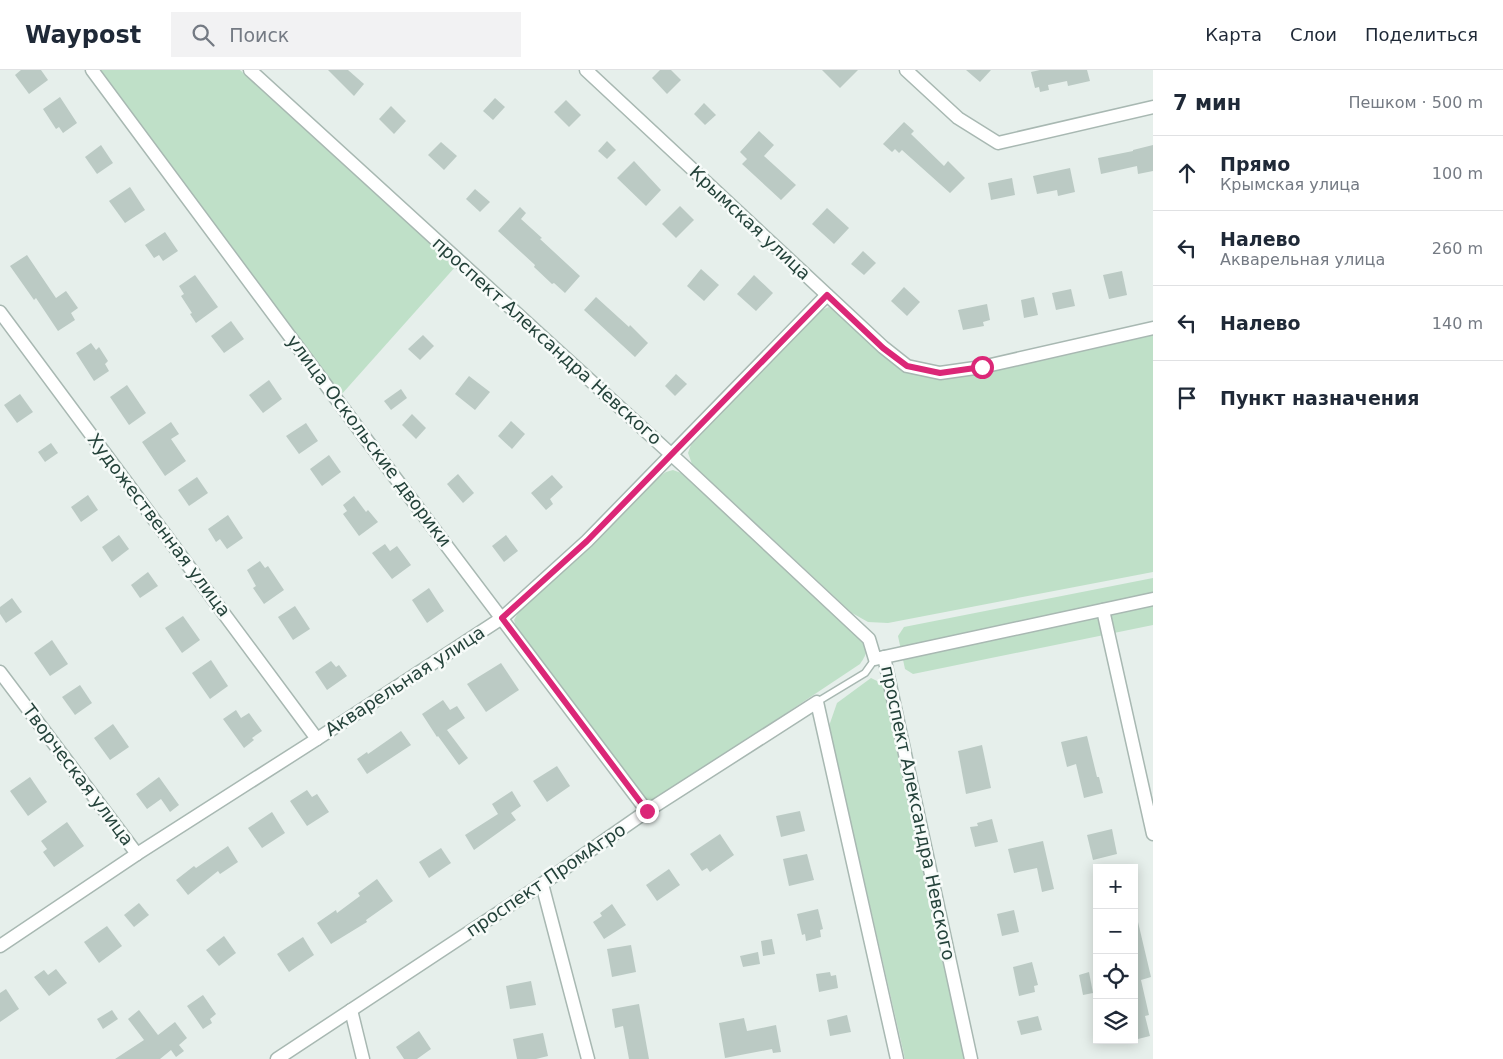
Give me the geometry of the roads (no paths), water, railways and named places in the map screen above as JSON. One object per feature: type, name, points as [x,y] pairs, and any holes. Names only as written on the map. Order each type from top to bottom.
[{"type":"street","name":"улица Оскольские дворики","points":[[92,70],[369,443],[647,811]]},
{"type":"street","name":"проспект Александра Невского","points":[[250,70],[672,455],[869,639],[880,658],[971,1059]]},
{"type":"street","name":"Крымская улица","points":[[586,70],[883,348],[907,366],[940,373],[982,367],[1153,328]]},
{"type":"street","points":[[906,70],[958,118],[998,143],[1153,107]]},
{"type":"street","name":"Акварельная улица","points":[[0,946],[137,854],[502,618],[587,541],[827,295]]},
{"type":"street","name":"Художественная улица","points":[[0,312],[317,739]]},
{"type":"street","points":[[880,658],[1153,599]]},
{"type":"street","points":[[1103,610],[1153,834]]},
{"type":"street","name":"Творческая улица","points":[[0,672],[137,854]]},
{"type":"street","points":[[817,702],[897,1059]]},
{"type":"street","name":"проспект ПромАгро","points":[[277,1059],[542,884],[647,811],[817,702]]},
{"type":"street","points":[[542,884],[588,1059]]},
{"type":"street","points":[[351,1010],[363,1059]]},
{"type":"lane","points":[[817,702],[865,673],[880,658]]}]
